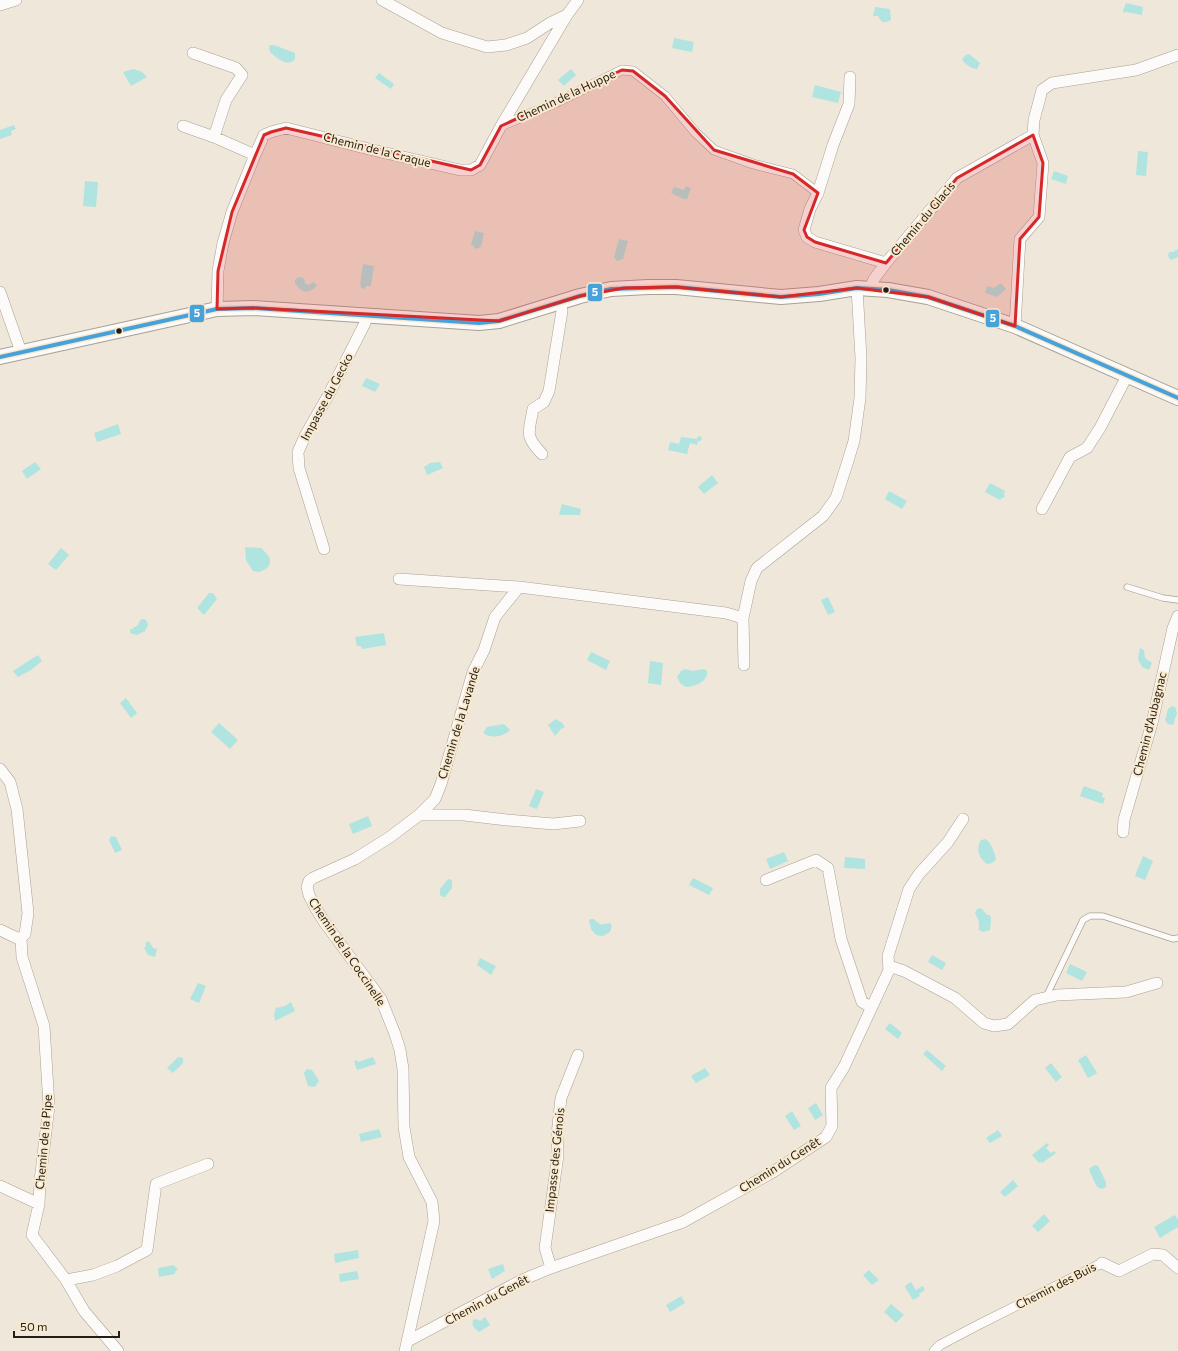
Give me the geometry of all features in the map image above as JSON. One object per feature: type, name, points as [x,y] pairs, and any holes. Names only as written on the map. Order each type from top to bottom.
[{"type":"street","points":[[0,5],[16,0]]},
{"type":"street","points":[[382,0],[442,33],[487,47],[506,46],[527,38],[550,23],[567,15]]},
{"type":"street","name":"Chemin de la Craque","points":[[217,309],[218,271],[232,212],[254,155],[264,136],[271,132],[286,128],[460,170],[471,170],[480,164],[567,15],[578,0]]},
{"type":"street","points":[[193,53],[236,68],[242,75],[226,100],[214,137]]},
{"type":"street","points":[[1015,326],[1020,238],[1038,217],[1043,163],[1033,134],[1034,120],[1042,90],[1052,83],[1136,70],[1178,55]]},
{"type":"street","name":"Chemin de la Huppe","points":[[501,126],[555,103],[622,70],[633,71],[665,96],[695,132],[714,150],[753,164],[793,174],[818,193]]},
{"type":"street","points":[[850,77],[849,104],[833,144],[818,193],[810,209],[804,230],[806,237],[815,242],[886,263]]},
{"type":"street","points":[[183,126],[214,137],[254,155]]},
{"type":"street","name":"Chemin du Glacis","points":[[864,288],[874,279],[957,178],[1033,134]]},
{"type":"street","points":[[0,357],[217,309],[253,308],[366,316],[486,322],[499,321],[601,291],[624,288],[676,287],[781,297],[864,288],[888,290],[928,297],[1015,326],[1178,398]]},
{"type":"street","points":[[744,665],[743,618],[751,581],[757,568],[823,516],[836,498],[854,441],[860,398],[864,288]]},
{"type":"street","points":[[0,292],[21,352]]},
{"type":"street","points":[[542,454],[532,444],[529,436],[534,409],[544,402],[549,391],[562,311],[560,302]]},
{"type":"street","name":"Impasse du Gecko","points":[[324,548],[299,468],[298,452],[365,323],[366,316]]},
{"type":"street","points":[[1042,509],[1070,457],[1087,448],[1100,428],[1127,376]]},
{"type":"street","points":[[399,580],[519,587],[726,613],[743,618]]},
{"type":"street","name":"Chemin de la Lavande","points":[[419,815],[436,799],[473,672],[484,650],[495,617],[519,587]]},
{"type":"street","name":"Chemin d'Aubagnac","points":[[1123,832],[1124,820],[1152,723],[1173,628],[1178,616]]},
{"type":"street","name":"Chemin de la Pipe","points":[[0,769],[10,782],[17,810],[28,913],[25,934],[21,938],[22,957],[44,1026],[49,1106],[40,1181],[39,1204],[32,1235],[66,1280],[84,1311],[118,1351]]},
{"type":"street","points":[[419,815],[464,815],[553,824],[580,821]]},
{"type":"street","name":"Chemin de la Coccinelle","points":[[406,1346],[434,1221],[432,1202],[408,1157],[404,1127],[403,1069],[400,1050],[396,1034],[381,999],[325,923],[309,895],[307,887],[309,881],[313,878],[355,859],[390,837],[419,815]]},
{"type":"street","points":[[963,819],[948,842],[919,874],[909,889],[888,956],[889,970],[892,967],[897,968],[955,998],[984,1023],[994,1026],[1008,1024],[1035,1000],[1046,997],[1057,995],[1126,992],[1156,983]]},
{"type":"street","points":[[766,880],[816,860],[828,868],[841,939],[862,1002],[871,1007]]},
{"type":"street","points":[[0,930],[17,938],[21,938]]},
{"type":"street","name":"Chemin du Genêt","points":[[406,1346],[522,1280],[683,1222],[773,1172],[826,1137],[832,1126],[831,1088],[844,1067],[889,970]]},
{"type":"street","name":"Impasse des Génois","points":[[552,1268],[545,1248],[558,1155],[557,1135],[561,1098],[578,1055]]},
{"type":"street","points":[[66,1280],[93,1275],[117,1266],[147,1250],[156,1184],[208,1164]]},
{"type":"street","points":[[0,1186],[39,1204]]},
{"type":"street","name":"Chemin des Buis","points":[[934,1351],[940,1345],[978,1325],[1102,1263],[1119,1271],[1153,1254],[1163,1255],[1178,1268]]},
{"type":"lane","points":[[1127,587],[1163,598],[1178,600]]},
{"type":"lane","points":[[1046,997],[1083,920],[1090,916],[1103,916],[1173,939],[1178,938]]},
{"type":"highlighted area","points":[[622,70],[633,71],[665,96],[714,150],[793,174],[818,193],[804,230],[807,237],[815,242],[886,263],[957,178],[1033,135],[1043,163],[1039,217],[1020,239],[1015,326],[928,297],[857,288],[781,297],[676,287],[624,288],[580,296],[499,321],[253,308],[217,309],[218,271],[232,212],[264,135],[286,128],[471,170],[480,165],[501,126]]},
{"type":"water","points":[[1126,3],[1143,7],[1142,15],[1126,12],[1124,13],[1123,11]]},
{"type":"water","points":[[875,7],[890,9],[891,20],[882,22],[878,16],[873,16]]},
{"type":"water","points":[[674,38],[694,42],[692,52],[672,48]]},
{"type":"water","points":[[270,45],[274,45],[295,53],[295,59],[289,63],[282,61],[270,52]]},
{"type":"water","points":[[969,54],[980,63],[977,69],[964,63],[962,59]]},
{"type":"water","points":[[134,69],[142,72],[147,77],[131,86],[123,72]]},
{"type":"water","points":[[571,69],[576,75],[564,86],[558,80]]},
{"type":"water","points":[[379,73],[394,84],[391,89],[375,78]]},
{"type":"water","points":[[815,85],[841,92],[838,103],[812,97]]},
{"type":"water","points":[[14,125],[16,129],[11,131],[12,135],[0,139],[0,130]]},
{"type":"water","points":[[1138,151],[1148,152],[1146,176],[1136,175]]},
{"type":"water","points":[[1054,171],[1068,176],[1066,184],[1051,179]]},
{"type":"water","points":[[85,181],[98,182],[96,207],[83,206]]},
{"type":"water","points":[[686,186],[691,188],[687,199],[671,193],[674,187],[684,190]]},
{"type":"water","points":[[475,231],[484,233],[481,247],[474,249],[474,246],[471,245]]},
{"type":"water","points":[[619,239],[628,241],[623,259],[617,261],[614,257]]},
{"type":"water","points":[[1178,249],[1178,257],[1171,260],[1168,256],[1169,252],[1173,252]]},
{"type":"water","points":[[363,264],[374,266],[371,286],[366,286],[365,289],[361,288],[360,285]]},
{"type":"water","points":[[298,277],[304,278],[305,283],[308,285],[314,282],[317,286],[305,292],[295,283],[295,280]]},
{"type":"water","points":[[1001,283],[1006,289],[997,297],[985,293],[987,286],[994,288]]},
{"type":"water","points":[[366,378],[380,384],[375,392],[362,386]]},
{"type":"water","points":[[118,424],[121,434],[97,442],[94,433]]},
{"type":"water","points":[[698,436],[702,437],[701,441],[698,441],[697,445],[690,443],[687,454],[668,450],[670,442],[679,444],[681,437],[697,439]]},
{"type":"water","points":[[35,462],[41,469],[27,479],[22,471]]},
{"type":"water","points":[[440,462],[443,468],[427,475],[424,467],[430,463]]},
{"type":"water","points":[[712,475],[718,483],[704,494],[698,487]]},
{"type":"water","points":[[990,483],[1005,491],[1005,497],[1000,500],[985,492]]},
{"type":"water","points":[[889,491],[907,501],[902,509],[885,499]]},
{"type":"water","points":[[562,504],[581,509],[580,515],[559,515]]},
{"type":"water","points":[[245,547],[261,548],[270,559],[267,568],[259,572],[253,571],[246,560]]},
{"type":"water","points":[[61,548],[69,555],[56,570],[48,564]]},
{"type":"water","points":[[209,593],[213,593],[217,599],[204,615],[197,608]]},
{"type":"water","points":[[828,597],[835,612],[828,615],[821,600]]},
{"type":"water","points":[[140,620],[146,620],[148,625],[145,631],[137,635],[130,633],[130,629],[138,625]]},
{"type":"water","points":[[384,633],[386,645],[362,649],[361,646],[357,646],[355,637]]},
{"type":"water","points":[[1140,648],[1144,650],[1145,658],[1152,663],[1149,670],[1142,667],[1138,659]]},
{"type":"water","points":[[591,652],[610,661],[606,670],[587,660]]},
{"type":"water","points":[[38,655],[42,661],[31,670],[18,677],[13,671]]},
{"type":"water","points":[[650,661],[663,663],[661,685],[648,683]]},
{"type":"water","points":[[685,669],[693,671],[704,669],[707,671],[706,678],[700,683],[686,687],[680,683],[677,677],[681,671]]},
{"type":"water","points":[[126,698],[137,713],[131,718],[120,703]]},
{"type":"water","points":[[1172,706],[1175,707],[1177,713],[1173,725],[1168,724],[1165,720],[1168,709]]},
{"type":"water","points":[[556,719],[565,727],[555,736],[548,725]]},
{"type":"water","points":[[219,723],[238,740],[230,749],[211,732]]},
{"type":"water","points":[[504,724],[510,730],[504,734],[493,737],[483,733],[487,727]]},
{"type":"water","points":[[1084,786],[1103,793],[1102,797],[1105,798],[1103,804],[1080,796]]},
{"type":"water","points":[[536,789],[544,792],[537,809],[529,806]]},
{"type":"water","points":[[368,816],[372,826],[353,834],[349,824]]},
{"type":"water","points":[[111,836],[116,837],[122,850],[115,853],[109,840]]},
{"type":"water","points":[[985,839],[991,845],[996,860],[987,864],[980,856],[978,850],[979,843],[981,840]]},
{"type":"water","points":[[784,852],[788,861],[770,869],[766,859]]},
{"type":"water","points":[[1143,856],[1153,861],[1145,880],[1135,876]]},
{"type":"water","points":[[845,857],[865,859],[865,869],[844,868]]},
{"type":"water","points":[[693,878],[713,888],[709,895],[689,885]]},
{"type":"water","points":[[448,879],[452,880],[452,888],[445,897],[443,897],[440,895],[440,889]]},
{"type":"water","points":[[981,908],[987,915],[990,915],[991,919],[990,930],[983,932],[979,930],[979,922],[975,913],[977,909]]},
{"type":"water","points":[[594,919],[602,924],[610,923],[612,926],[610,932],[603,936],[596,935],[591,929],[589,920]]},
{"type":"water","points":[[149,941],[153,948],[157,949],[155,957],[148,955],[144,948],[146,946],[145,943]]},
{"type":"water","points":[[932,955],[946,963],[942,970],[928,962]]},
{"type":"water","points":[[480,958],[496,966],[491,975],[477,965]]},
{"type":"water","points":[[1070,964],[1087,972],[1082,981],[1066,973]]},
{"type":"water","points":[[198,983],[206,986],[199,1003],[190,999]]},
{"type":"water","points":[[291,1002],[295,1011],[275,1021],[274,1014],[276,1008],[285,1006]]},
{"type":"water","points":[[890,1023],[902,1033],[898,1039],[885,1029]]},
{"type":"water","points":[[927,1050],[946,1066],[942,1071],[923,1054]]},
{"type":"water","points":[[1086,1055],[1097,1073],[1088,1078],[1078,1060]]},
{"type":"water","points":[[178,1057],[183,1058],[183,1063],[173,1073],[167,1068]]},
{"type":"water","points":[[373,1057],[376,1064],[357,1070],[354,1061],[357,1060],[358,1062]]},
{"type":"water","points":[[1051,1063],[1062,1077],[1056,1082],[1045,1068]]},
{"type":"water","points":[[705,1068],[710,1075],[696,1083],[691,1076]]},
{"type":"water","points":[[307,1069],[312,1070],[319,1081],[315,1087],[308,1086],[304,1073]]},
{"type":"water","points":[[816,1103],[823,1115],[815,1120],[808,1108]]},
{"type":"water","points":[[792,1111],[801,1126],[794,1130],[785,1116]]},
{"type":"water","points":[[379,1129],[382,1137],[361,1142],[359,1134]]},
{"type":"water","points":[[998,1130],[1002,1136],[990,1143],[986,1138]]},
{"type":"water","points":[[1047,1143],[1049,1145],[1046,1148],[1051,1153],[1054,1151],[1056,1153],[1042,1163],[1039,1163],[1032,1155]]},
{"type":"water","points":[[1095,1165],[1098,1166],[1106,1182],[1106,1187],[1102,1189],[1097,1187],[1089,1170]]},
{"type":"water","points":[[1013,1180],[1018,1186],[1005,1197],[1000,1192]]},
{"type":"water","points":[[1044,1214],[1050,1221],[1038,1232],[1032,1226]]},
{"type":"water","points":[[1175,1215],[1178,1220],[1178,1227],[1160,1238],[1154,1227]]},
{"type":"water","points":[[358,1250],[359,1258],[335,1263],[334,1254]]},
{"type":"water","points":[[503,1264],[505,1271],[492,1279],[488,1269]]},
{"type":"water","points":[[174,1265],[178,1269],[175,1274],[159,1277],[158,1268]]},
{"type":"water","points":[[869,1270],[879,1280],[872,1285],[863,1275]]},
{"type":"water","points":[[357,1271],[359,1279],[340,1282],[339,1274]]},
{"type":"water","points":[[911,1282],[916,1290],[923,1286],[925,1290],[919,1294],[920,1296],[913,1300],[905,1287]]},
{"type":"water","points":[[681,1296],[685,1303],[670,1312],[666,1305]]},
{"type":"water","points":[[891,1304],[904,1315],[896,1323],[884,1312]]},
{"type":"water","points":[[485,1317],[490,1325],[479,1332],[473,1326],[473,1320],[476,1319],[480,1321]]},
{"type":"transit line","name":"5","points":[[0,357],[217,309],[253,308],[479,323],[499,321],[580,296],[611,289],[676,287],[781,297],[819,294],[857,288],[888,290],[928,297],[1015,326],[1178,398]]}]
